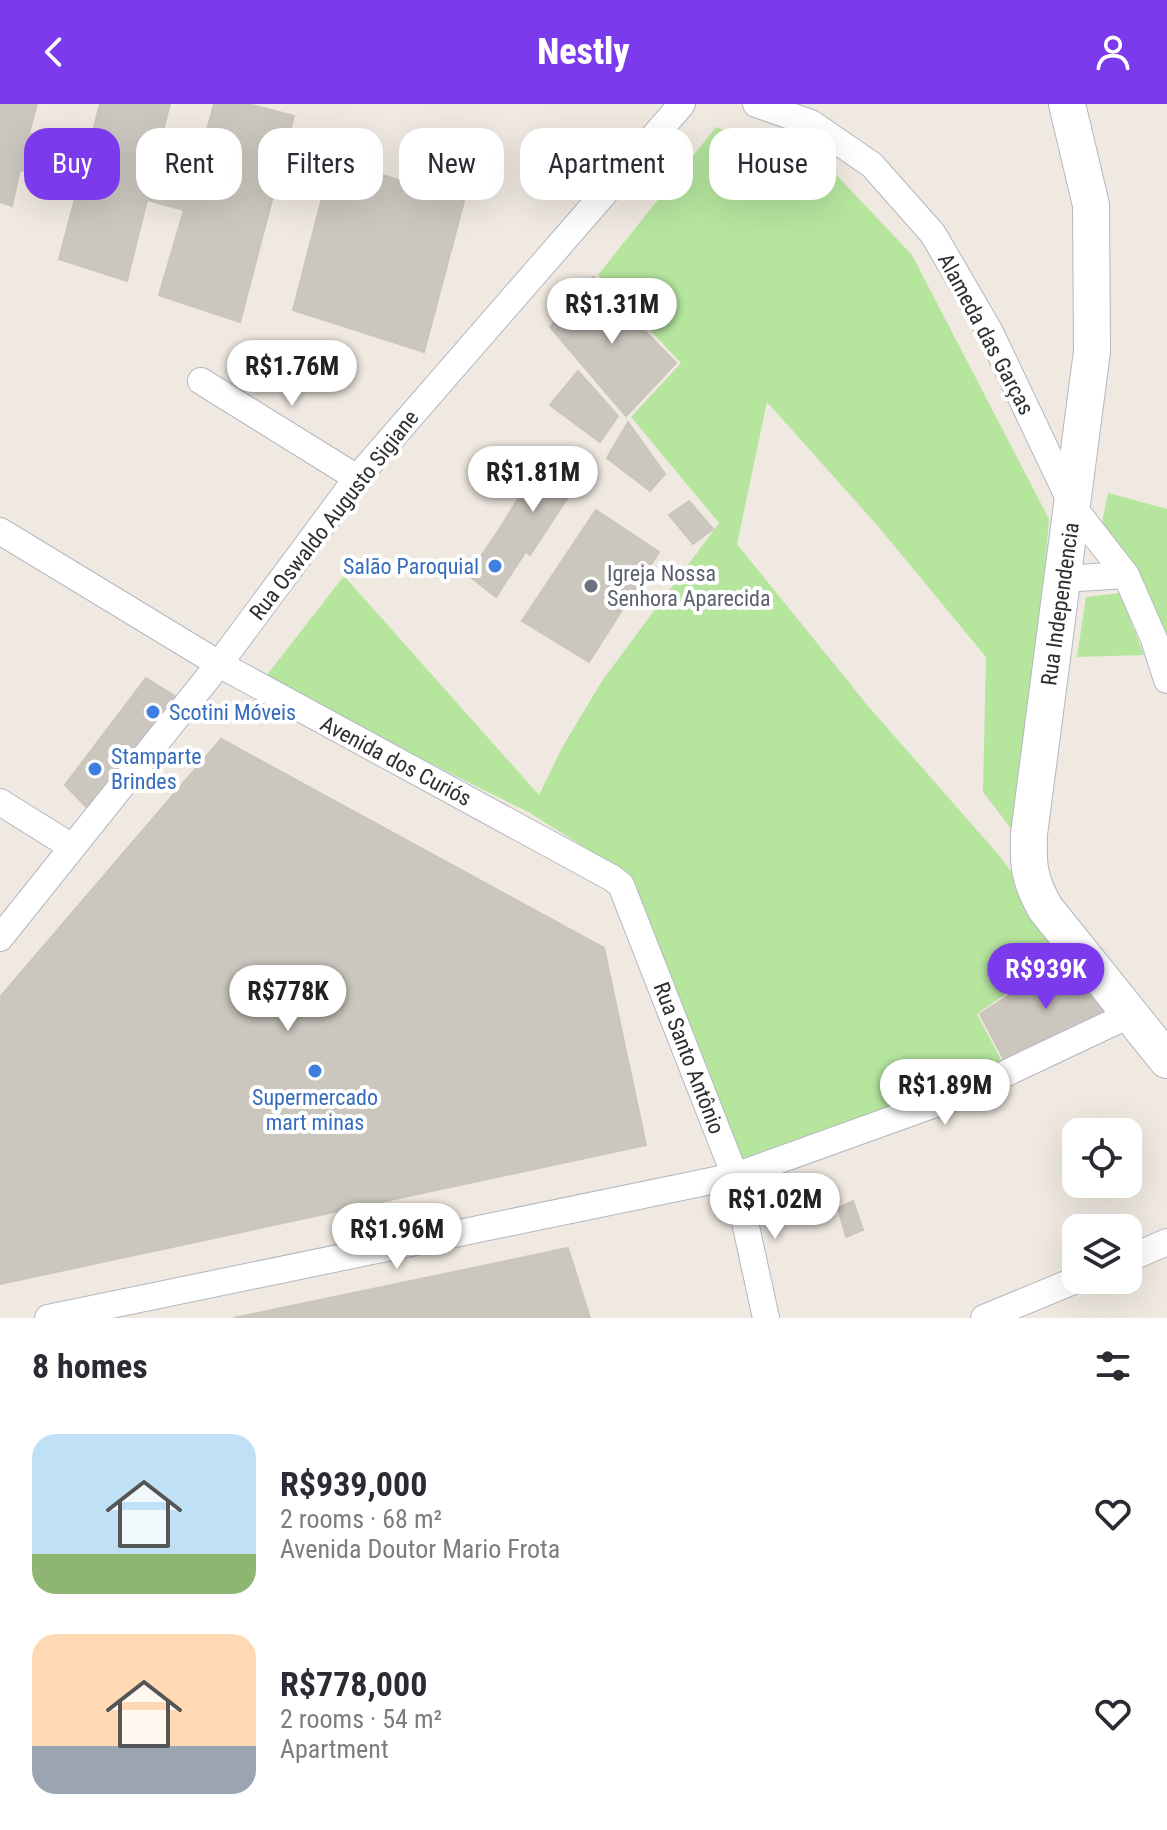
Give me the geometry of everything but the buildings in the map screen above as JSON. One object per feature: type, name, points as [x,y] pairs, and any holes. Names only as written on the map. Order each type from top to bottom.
[{"type":"street","name":"Rua Oswaldo Augusto Sigiane","points":[[0,938],[219,664],[357,478],[682,104]]},
{"type":"street","name":"Alameda das Garças","points":[[756,104],[811,123],[872,165],[933,234],[990,332],[1073,507],[1126,575],[1154,639],[1167,680]]},
{"type":"street","name":"Rua Independencia","points":[[1067,104],[1091,205],[1092,351],[1028,861],[1032,886],[1045,908],[1167,1060]]},
{"type":"street","points":[[201,381],[357,478]]},
{"type":"street","name":"Avenida dos Curiós","points":[[0,531],[219,664],[612,878],[625,893]]},
{"type":"street","points":[[1062,579],[1126,575]]},
{"type":"street","points":[[0,802],[72,847]]},
{"type":"street","name":"Rua Santo Antônio","points":[[625,893],[735,1176],[766,1318]]},
{"type":"street","points":[[48,1318],[735,1176],[960,1095],[1129,1015]]},
{"type":"street","points":[[1142,1253],[1167,1242]]},
{"type":"street","points":[[984,1318],[1062,1286]]},
{"type":"green space","points":[[709,136],[709,200],[836,200],[836,174],[912,255],[1049,519],[1022,843],[983,792],[986,657],[876,524],[767,402],[737,544],[868,706],[997,853],[1070,949],[977,1014],[1006,1069],[736,1169],[625,873],[530,813],[263,680],[344,576],[539,795],[563,746],[602,681],[719,523],[631,417],[681,363],[598,275],[658,200],[693,200],[693,156]]},
{"type":"green space","points":[[1108,493],[1167,509],[1167,644],[1141,576],[1100,532]]},
{"type":"green space","points":[[1120,593],[1144,655],[1077,657],[1086,597]]},
{"type":"place","name":"Salão Paroquial","points":[[495,566]]},
{"type":"place","name":"Igreja Nossa Senhora Aparecida","points":[[591,586]]},
{"type":"place","name":"Scotini Móveis","points":[[153,712]]},
{"type":"place","name":"Stamparte Brindes","points":[[95,769]]},
{"type":"place","name":"Supermercado mart minas","points":[[315,1071]]}]
